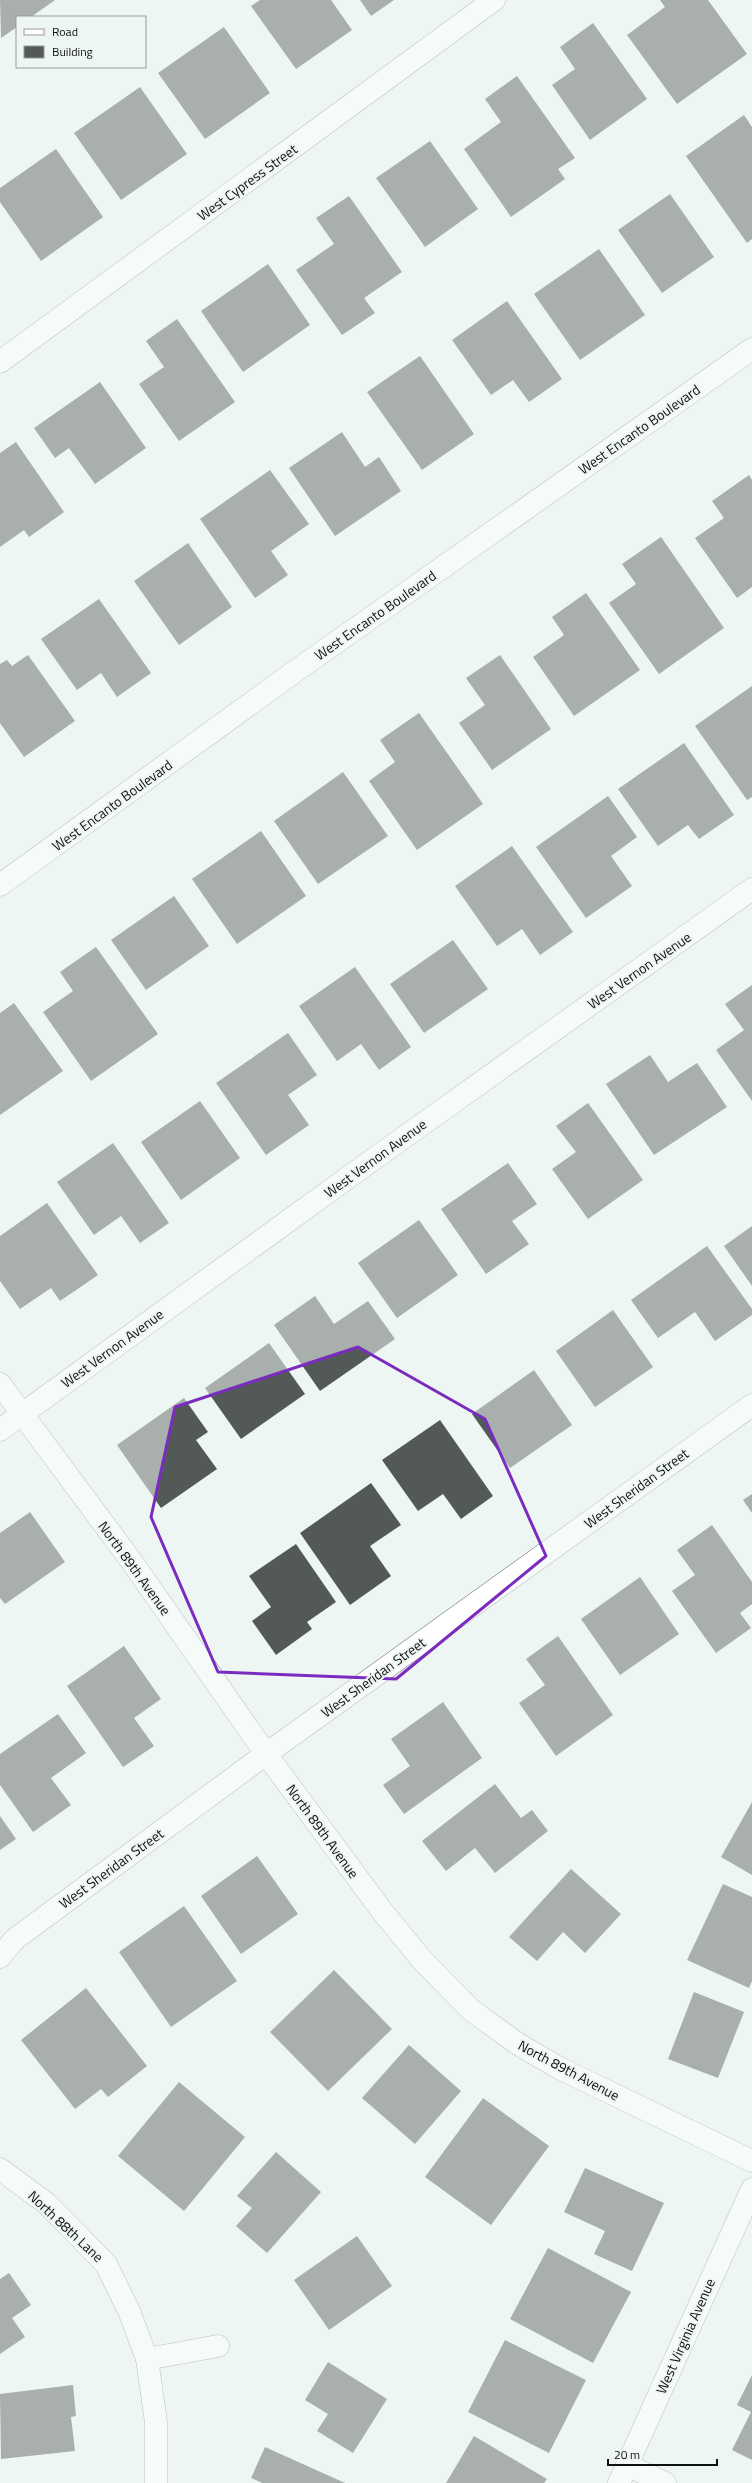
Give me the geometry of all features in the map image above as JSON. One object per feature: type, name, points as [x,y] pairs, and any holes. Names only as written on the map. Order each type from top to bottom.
[{"type":"street","name":"West Cypress Street","points":[[0,362],[494,0]]},
{"type":"street","name":"West Encanto Boulevard","points":[[0,885],[298,670],[752,349]]},
{"type":"street","name":"West Vernon Avenue","points":[[0,1430],[381,1153],[752,889]]},
{"type":"street","name":"North 89th Avenue","points":[[0,1384],[132,1562],[266,1754],[382,1911],[422,1960],[471,2010],[518,2044],[559,2068],[752,2161]]},
{"type":"street","name":"West Sheridan Street","points":[[0,1957],[15,1939],[266,1754],[752,1405]]},
{"type":"street","name":"North 88th Lane","points":[[0,2169],[46,2203],[106,2264],[129,2311],[147,2359],[156,2422],[156,2483]]},
{"type":"street","name":"West Virginia Avenue","points":[[623,2474],[752,2190]]},
{"type":"street","points":[[147,2359],[218,2346]]},
{"type":"street","points":[[623,2474],[665,2483]]},
{"type":"highlighted area","points":[[358,1347],[485,1419],[546,1556],[396,1679],[218,1672],[151,1517],[175,1407]]},
{"type":"building","points":[[0,0],[55,0],[32,16],[16,16],[16,28],[1,38]]},
{"type":"building","points":[[260,0],[331,0],[352,30],[296,69],[251,6]]},
{"type":"building","points":[[360,0],[394,0],[371,16]]},
{"type":"building","points":[[660,0],[708,0],[747,54],[677,104],[627,35],[665,7]]},
{"type":"building","points":[[593,23],[647,99],[590,140],[552,85],[575,69],[560,47]]},
{"type":"building","points":[[224,27],[270,93],[205,139],[158,73]]},
{"type":"building","points":[[517,76],[575,158],[558,169],[565,179],[511,217],[464,149],[501,122],[485,99]]},
{"type":"building","points":[[140,87],[187,154],[121,200],[74,133]]},
{"type":"building","points":[[744,115],[752,127],[752,239],[747,243],[686,156]]},
{"type":"building","points":[[430,141],[478,209],[425,247],[376,178]]},
{"type":"building","points":[[56,149],[103,217],[41,261],[0,202],[0,188]]},
{"type":"building","points":[[670,194],[714,257],[662,293],[618,230]]},
{"type":"building","points":[[349,196],[402,272],[364,298],[375,313],[342,335],[296,270],[334,244],[316,218]]},
{"type":"building","points":[[599,249],[645,315],[580,360],[534,294]]},
{"type":"building","points":[[268,264],[310,325],[243,372],[201,311]]},
{"type":"building","points":[[507,301],[562,379],[529,402],[513,380],[491,395],[452,340]]},
{"type":"building","points":[[177,319],[235,402],[179,441],[139,384],[164,367],[146,341]]},
{"type":"building","points":[[420,356],[474,434],[422,470],[367,392]]},
{"type":"building","points":[[100,382],[146,448],[95,484],[69,448],[55,458],[34,428]]},
{"type":"building","points":[[342,432],[365,467],[379,457],[401,491],[335,536],[289,468]]},
{"type":"building","points":[[16,442],[64,512],[29,537],[24,530],[0,547],[0,453]]},
{"type":"building","points":[[270,470],[309,524],[271,551],[288,575],[255,598],[200,519]]},
{"type":"building","points":[[749,475],[752,480],[752,587],[737,598],[695,538],[724,518],[712,501]]},
{"type":"building","points":[[661,537],[724,628],[659,674],[609,603],[636,584],[622,564]]},
{"type":"building","points":[[188,543],[232,607],[179,645],[134,581]]},
{"type":"building","points":[[586,593],[640,670],[574,716],[533,657],[564,635],[552,617]]},
{"type":"building","points":[[99,599],[151,673],[117,697],[101,673],[77,690],[41,639]]},
{"type":"building","points":[[28,655],[75,721],[24,757],[0,723],[0,664],[7,660],[12,666]]},
{"type":"building","points":[[500,655],[551,729],[492,770],[459,723],[485,705],[466,678]]},
{"type":"building","points":[[752,686],[752,797],[747,800],[695,726]]},
{"type":"building","points":[[419,713],[483,804],[417,850],[369,781],[395,762],[380,740]]},
{"type":"building","points":[[684,743],[734,815],[699,839],[688,825],[658,846],[618,789]]},
{"type":"building","points":[[343,772],[388,836],[318,884],[274,821]]},
{"type":"building","points":[[608,796],[637,837],[611,856],[632,886],[586,918],[536,847]]},
{"type":"building","points":[[261,831],[306,896],[237,944],[192,879]]},
{"type":"building","points":[[512,846],[573,932],[540,955],[522,929],[497,946],[455,886]]},
{"type":"building","points":[[174,896],[209,946],[146,990],[111,940]]},
{"type":"building","points":[[453,940],[488,989],[424,1033],[390,984]]},
{"type":"building","points":[[96,947],[158,1034],[91,1081],[43,1012],[73,991],[60,972]]},
{"type":"building","points":[[355,967],[411,1047],[379,1070],[361,1044],[337,1061],[299,1006]]},
{"type":"building","points":[[752,985],[752,1101],[716,1050],[744,1030],[725,1004]]},
{"type":"building","points":[[14,1003],[63,1071],[0,1115],[0,1013]]},
{"type":"building","points":[[288,1033],[317,1075],[288,1095],[309,1125],[266,1155],[216,1083]]},
{"type":"building","points":[[650,1055],[668,1082],[697,1063],[727,1107],[654,1155],[606,1084]]},
{"type":"building","points":[[200,1101],[240,1158],[181,1200],[141,1142]]},
{"type":"building","points":[[588,1103],[643,1180],[588,1219],[552,1169],[576,1152],[556,1126]]},
{"type":"building","points":[[113,1143],[169,1223],[140,1243],[121,1216],[94,1235],[57,1182]]},
{"type":"building","points":[[508,1163],[537,1204],[512,1221],[529,1244],[486,1274],[441,1209]]},
{"type":"building","points":[[47,1203],[98,1275],[60,1301],[51,1288],[20,1309],[0,1281],[0,1236]]},
{"type":"building","points":[[419,1220],[458,1275],[397,1318],[358,1263]]},
{"type":"building","points":[[752,1226],[752,1286],[724,1246]]},
{"type":"building","points":[[707,1246],[752,1309],[752,1315],[715,1341],[695,1312],[658,1338],[631,1300]]},
{"type":"building","points":[[315,1296],[334,1324],[368,1301],[395,1339],[320,1391],[274,1325]]},
{"type":"building","points":[[613,1310],[653,1367],[595,1407],[556,1351]]},
{"type":"building","points":[[269,1343],[305,1394],[241,1439],[205,1388]]},
{"type":"building","points":[[534,1370],[572,1425],[510,1468],[472,1414]]},
{"type":"building","points":[[184,1398],[208,1432],[196,1440],[217,1469],[161,1508],[117,1445]]},
{"type":"building","points":[[440,1420],[493,1496],[461,1519],[443,1494],[418,1511],[382,1460]]},
{"type":"building","points":[[371,1483],[401,1525],[370,1546],[391,1576],[350,1605],[300,1533]]},
{"type":"building","points":[[752,1494],[752,1513],[743,1500]]},
{"type":"building","points":[[30,1512],[65,1562],[5,1604],[0,1598],[0,1533]]},
{"type":"building","points":[[712,1525],[752,1582],[752,1604],[740,1613],[751,1628],[716,1653],[672,1591],[695,1575],[677,1550]]},
{"type":"building","points":[[296,1544],[336,1602],[307,1622],[312,1629],[276,1655],[252,1621],[271,1607],[249,1576]]},
{"type":"building","points":[[640,1577],[679,1634],[620,1675],[581,1619]]},
{"type":"building","points":[[558,1636],[613,1715],[556,1756],[519,1703],[545,1685],[526,1659]]},
{"type":"building","points":[[124,1646],[161,1699],[134,1718],[154,1746],[123,1767],[67,1686]]},
{"type":"building","points":[[443,1702],[482,1758],[404,1814],[383,1785],[410,1766],[391,1739]]},
{"type":"building","points":[[58,1714],[86,1753],[51,1778],[71,1805],[33,1832],[0,1785],[0,1754]]},
{"type":"building","points":[[495,1784],[521,1818],[532,1810],[548,1831],[495,1873],[475,1848],[446,1871],[422,1841]]},
{"type":"building","points":[[752,1802],[752,1875],[721,1857]]},
{"type":"building","points":[[0,1816],[16,1839],[0,1850]]},
{"type":"building","points":[[257,1856],[298,1914],[241,1954],[201,1896]]},
{"type":"building","points":[[571,1869],[621,1914],[585,1953],[563,1932],[537,1961],[509,1937]]},
{"type":"building","points":[[723,1884],[752,1897],[752,1981],[749,1988],[687,1960]]},
{"type":"building","points":[[184,1906],[237,1981],[171,2027],[119,1952]]},
{"type":"building","points":[[334,1970],[392,2029],[328,2091],[270,2032]]},
{"type":"building","points":[[86,1988],[147,2066],[108,2097],[101,2089],[75,2109],[21,2040]]},
{"type":"building","points":[[694,1992],[744,2012],[718,2078],[668,2059]]},
{"type":"building","points":[[409,2045],[461,2091],[415,2144],[362,2098]]},
{"type":"building","points":[[179,2082],[245,2137],[184,2211],[118,2156]]},
{"type":"building","points":[[483,2098],[549,2146],[491,2225],[425,2177]]},
{"type":"building","points":[[276,2152],[321,2192],[267,2253],[236,2226],[252,2208],[237,2196]]},
{"type":"building","points":[[585,2168],[664,2203],[632,2271],[594,2254],[605,2231],[564,2212]]},
{"type":"building","points":[[357,2236],[392,2286],[329,2330],[294,2280]]},
{"type":"building","points":[[548,2248],[631,2292],[593,2363],[510,2319]]},
{"type":"building","points":[[9,2273],[31,2305],[12,2318],[25,2337],[0,2354],[0,2279]]},
{"type":"building","points":[[505,2340],[586,2380],[549,2453],[468,2412]]},
{"type":"building","points":[[328,2362],[387,2399],[353,2453],[317,2431],[328,2414],[305,2400]]},
{"type":"building","points":[[752,2375],[752,2460],[732,2450],[751,2412],[737,2405]]},
{"type":"building","points":[[73,2385],[76,2416],[71,2417],[75,2451],[1,2459],[0,2394]]},
{"type":"building","points":[[474,2436],[547,2479],[544,2483],[446,2483]]},
{"type":"building","points":[[265,2447],[345,2483],[262,2483],[251,2478]]}]
